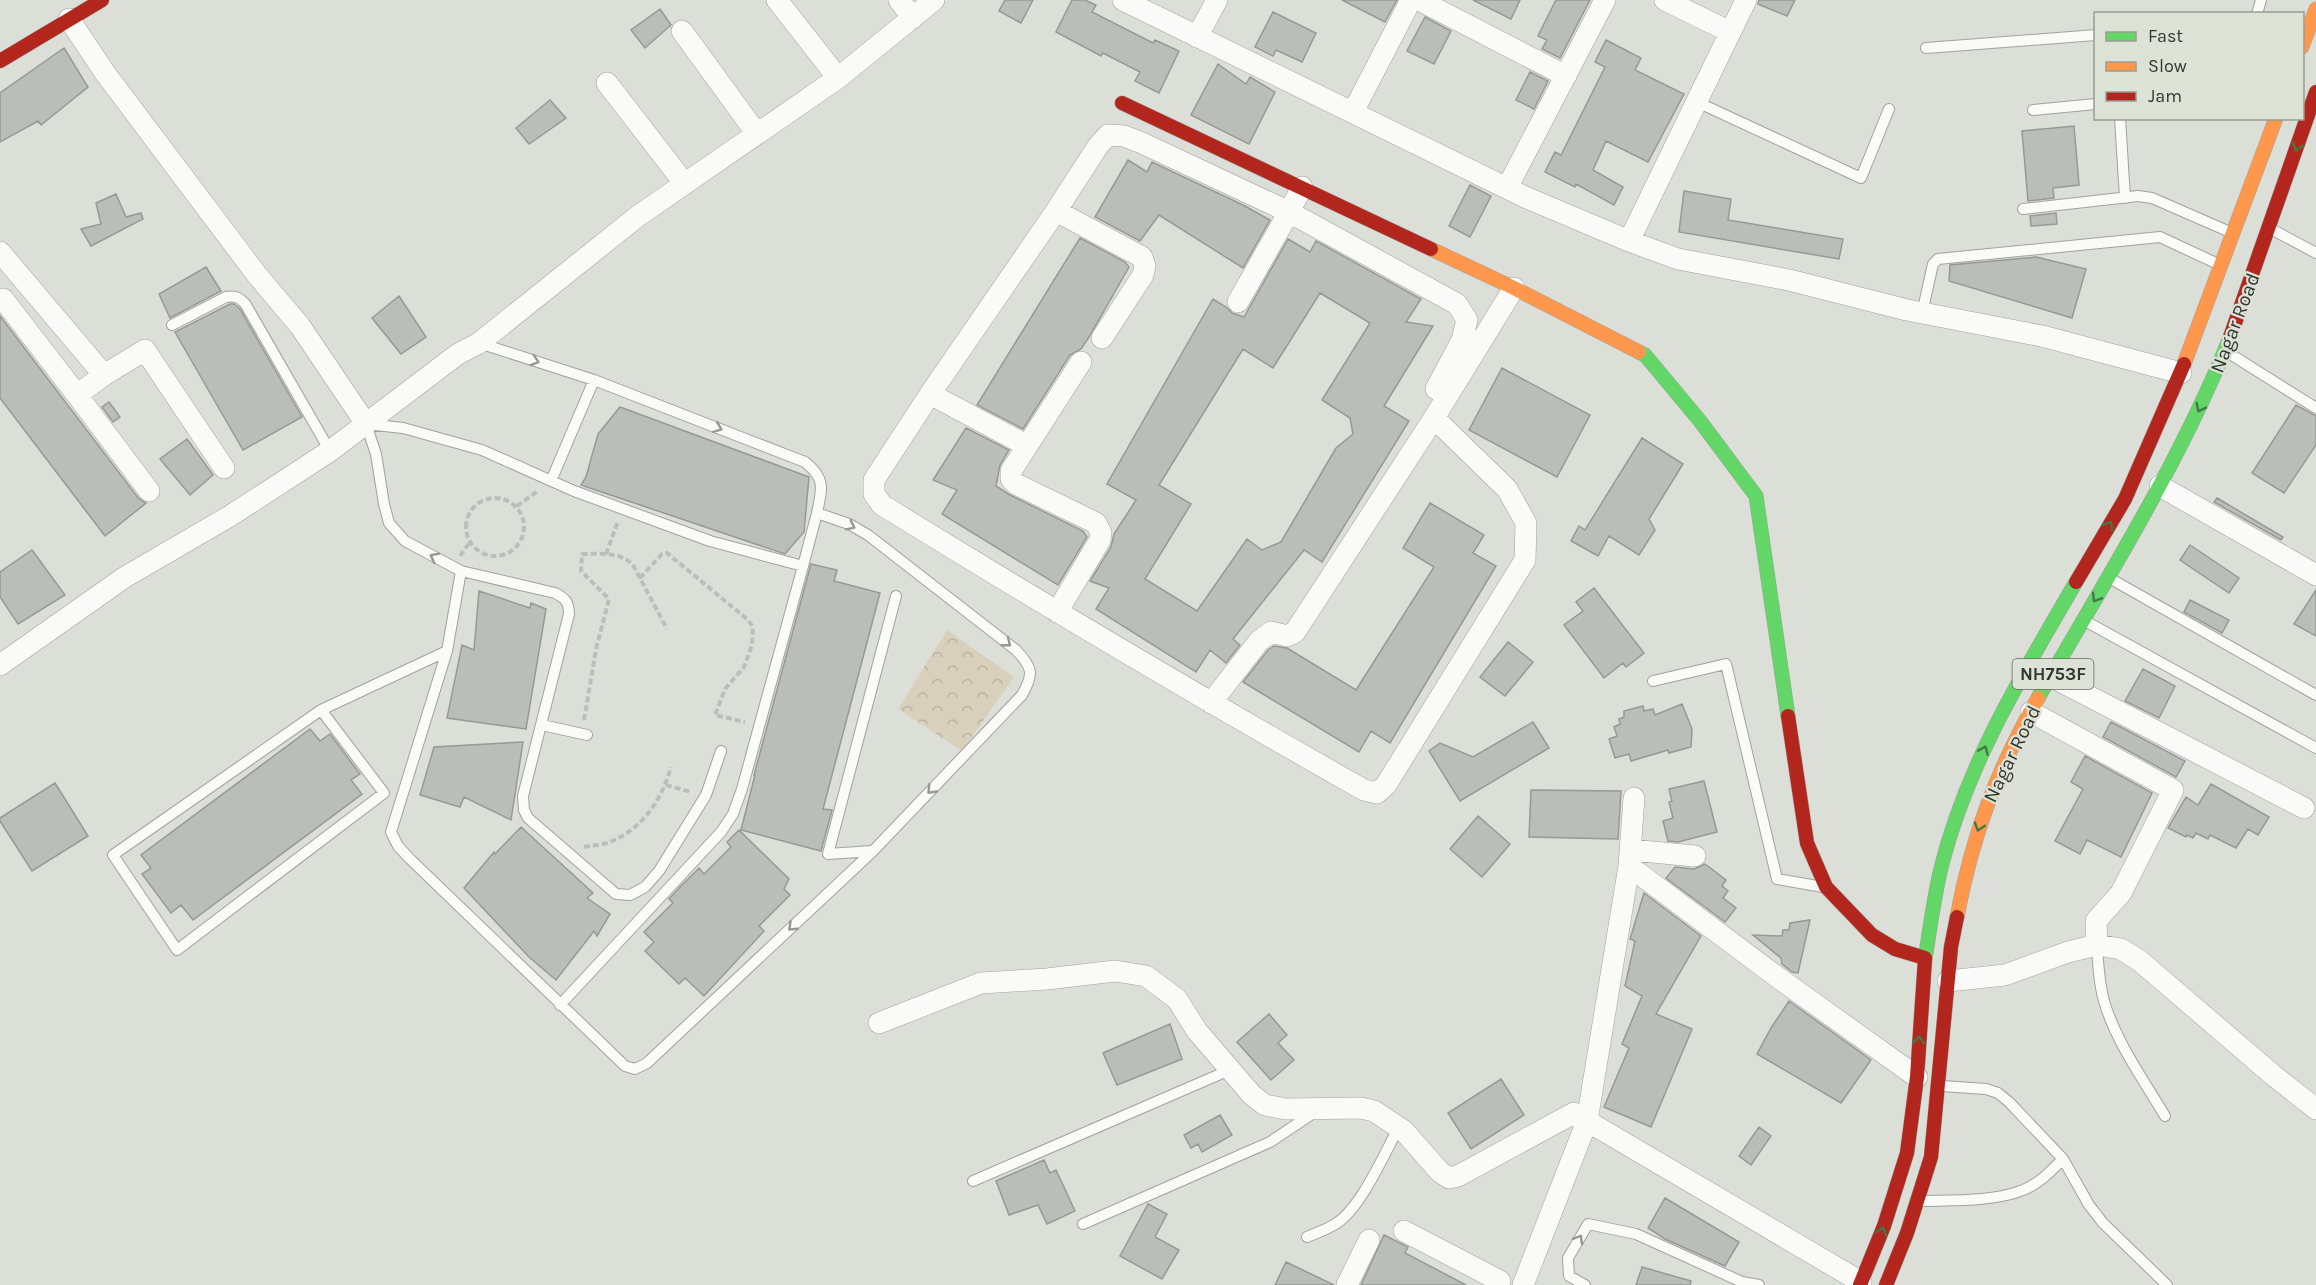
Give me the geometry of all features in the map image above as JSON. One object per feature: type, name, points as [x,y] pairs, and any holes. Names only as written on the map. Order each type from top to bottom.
[{"type":"main road","points":[[0,61],[102,0]]},
{"type":"main road","points":[[2304,41],[2316,9]]},
{"type":"main road","name":"Nagar Road","points":[[1886,1285],[1907,1233],[1931,1157],[1951,947],[1965,873],[1987,802],[2016,736],[2160,486],[2206,396],[2270,229],[2316,92]]},
{"type":"main road","points":[[1122,103],[1514,288],[1645,355],[1700,421],[1756,496],[1807,843],[1826,887],[1872,935],[1895,949],[1925,958]]},
{"type":"main road","name":"Nagar Road","points":[[1861,1284],[1884,1226],[1907,1153],[1917,1077],[1925,958],[1941,868],[1965,794],[1993,728],[2124,499],[2181,373],[2223,266],[2275,120]]},
{"type":"street","points":[[777,0],[838,78]]},
{"type":"street","points":[[898,0],[913,18]]},
{"type":"street","points":[[0,665],[125,577],[230,516],[330,451],[458,354],[479,343],[639,216],[838,78],[934,0]]},
{"type":"street","points":[[1123,0],[1507,188],[1629,241],[1678,259],[1789,280],[1922,313],[2042,336],[2181,373]]},
{"type":"street","points":[[1197,37],[1217,0]]},
{"type":"street","points":[[1353,112],[1411,0]]},
{"type":"street","points":[[1419,0],[1566,76]]},
{"type":"street","points":[[1507,188],[1605,0]]},
{"type":"street","points":[[1665,0],[1730,32]]},
{"type":"street","points":[[1629,241],[1746,0]]},
{"type":"street","points":[[69,19],[105,73],[257,275],[300,326],[366,424]]},
{"type":"street","points":[[682,31],[757,134]]},
{"type":"street","points":[[607,83],[685,184]]},
{"type":"street","points":[[1377,486],[1446,372],[1462,340],[1467,320],[1456,304],[1289,212],[1142,143],[1124,136],[1108,135],[1098,146],[930,394],[874,480],[874,494],[882,505],[1211,703],[1364,790],[1377,793],[1386,784],[1525,560],[1526,523],[1507,489],[1434,418]]},
{"type":"street","points":[[1238,302],[1302,187]]},
{"type":"street","points":[[1056,211],[1142,257],[1145,266],[1143,275],[1102,338]]},
{"type":"street","points":[[0,252],[104,375]]},
{"type":"street","points":[[1211,703],[1259,641],[1271,632],[1287,636],[1295,632],[1434,418],[1514,288]]},
{"type":"street","points":[[3,299],[149,491]]},
{"type":"street","points":[[77,395],[145,350],[225,468]]},
{"type":"street","points":[[1058,612],[1100,540],[1101,533],[1096,523],[1016,484],[1011,479],[1011,471],[1081,362]]},
{"type":"street","points":[[930,394],[1026,445]]},
{"type":"street","points":[[2160,486],[2316,574]]},
{"type":"street","points":[[2052,677],[2304,808]]},
{"type":"street","points":[[2031,712],[2173,790],[2121,893],[2096,921],[2097,945]]},
{"type":"street","points":[[1523,1285],[1587,1120],[1630,858],[1634,798]]},
{"type":"street","points":[[1630,858],[1695,856]]},
{"type":"street","points":[[1630,858],[1780,979],[1917,1077]]},
{"type":"street","points":[[1948,981],[2005,975],[2068,952],[2097,945],[2121,949],[2140,961],[2316,1109]]},
{"type":"street","points":[[879,1023],[981,983],[1047,980],[1115,971],[1146,976],[1177,999],[1197,1030],[1252,1095],[1265,1105],[1286,1109],[1360,1108],[1374,1111],[1399,1127],[1440,1172],[1449,1178],[1458,1176],[1574,1113],[1861,1284]]},
{"type":"street","points":[[1404,1231],[1500,1281],[1498,1285]]},
{"type":"street","points":[[1347,1285],[1369,1240]]},
{"type":"lane","points":[[1926,48],[2094,35]]},
{"type":"lane","points":[[1697,102],[1861,178],[1889,109]]},
{"type":"lane","points":[[2033,110],[2094,104]]},
{"type":"lane","points":[[2120,120],[2125,198]]},
{"type":"lane","points":[[2023,209],[2125,198],[2152,198],[2233,233]]},
{"type":"lane","points":[[2270,229],[2316,253]]},
{"type":"lane","points":[[1922,313],[1933,264],[1938,260],[2160,237],[2223,266]]},
{"type":"lane","points":[[172,325],[226,297],[233,295],[240,298],[330,451]]},
{"type":"lane","points":[[479,343],[594,380],[805,462],[816,472],[822,483],[817,513],[803,566],[733,814],[721,832],[561,1005]]},
{"type":"lane","points":[[2224,351],[2316,408]]},
{"type":"lane","points":[[551,481],[594,380]]},
{"type":"lane","points":[[721,751],[706,795],[659,871],[645,886],[630,895],[616,894],[528,818],[524,810],[523,796],[569,614],[569,605],[555,592],[461,571],[405,541],[389,523],[376,454],[366,424],[403,428],[482,450],[551,481],[710,541],[803,566]]},
{"type":"lane","points":[[461,571],[447,651],[391,832],[398,846],[409,858],[625,1066],[635,1069],[647,1063],[873,851],[1022,695],[1029,683],[1031,673],[1027,661],[1016,650],[868,535],[849,524],[817,513]]},
{"type":"lane","points":[[2108,577],[2316,695]]},
{"type":"lane","points":[[873,851],[828,854],[896,596]]},
{"type":"lane","points":[[2084,620],[2316,748]]},
{"type":"lane","points":[[321,710],[384,793],[177,950],[113,855],[321,710],[447,651]]},
{"type":"lane","points":[[1653,681],[1726,664],[1777,879],[1826,887]]},
{"type":"lane","points":[[542,724],[587,735]]},
{"type":"lane","points":[[2097,945],[2098,975],[2114,1029],[2165,1116]]},
{"type":"lane","points":[[973,1181],[1232,1069]]},
{"type":"lane","points":[[1939,1086],[1986,1089],[1998,1093],[2009,1102],[2063,1159],[2089,1205],[2103,1223],[2167,1285]]},
{"type":"lane","points":[[1083,1224],[1270,1142],[1320,1108]]},
{"type":"lane","points":[[1307,1237],[1332,1226],[1348,1213],[1358,1200],[1399,1127]]},
{"type":"lane","points":[[1917,1202],[1996,1196],[2023,1191],[2046,1177],[2063,1159]]},
{"type":"lane","points":[[1585,1285],[1569,1276],[1568,1258],[1587,1224],[1636,1234],[1742,1281],[1759,1285]]},
{"type":"path","points":[[517,506],[551,481]]},
{"type":"path","points":[[501,497],[517,506],[522,514],[525,532],[522,541],[515,549],[496,556],[486,555],[477,550],[466,533],[469,513],[475,505],[483,500],[501,497]]},
{"type":"path","points":[[606,554],[623,509]]},
{"type":"path","points":[[640,578],[662,554],[666,553],[747,619],[753,627],[752,645],[744,667],[725,689],[715,716],[745,722]]},
{"type":"path","points":[[587,735],[584,717],[609,599],[581,571],[582,554],[606,554],[626,558],[633,565],[667,628]]},
{"type":"path","points":[[581,848],[611,842],[636,825],[655,806],[666,785],[671,767]]},
{"type":"path","points":[[666,785],[706,795]]},
{"type":"green space","points":[[947,630],[1014,677],[962,751],[898,709]]},
{"type":"building","points":[[1005,0],[1033,0],[1021,23],[999,11]]},
{"type":"building","points":[[1072,0],[1085,0],[1096,5],[1092,12],[1153,43],[1155,40],[1179,51],[1159,93],[1135,81],[1140,72],[1103,53],[1101,56],[1056,32]]},
{"type":"building","points":[[1342,0],[1397,0],[1385,22]]},
{"type":"building","points":[[1473,0],[1520,0],[1511,19]]},
{"type":"building","points":[[1556,0],[1590,0],[1560,58],[1542,49],[1547,40],[1538,36]]},
{"type":"building","points":[[1759,0],[1795,0],[1787,16],[1758,4]]},
{"type":"building","points":[[660,9],[671,25],[645,48],[631,30]]},
{"type":"building","points":[[1273,12],[1316,33],[1302,62],[1276,50],[1273,56],[1255,47]]},
{"type":"building","points":[[1425,17],[1451,31],[1434,64],[1407,51]]},
{"type":"building","points":[[1606,40],[1641,58],[1635,70],[1684,94],[1648,162],[1606,141],[1593,170],[1623,187],[1614,205],[1576,184],[1575,187],[1545,172],[1555,152],[1561,155],[1605,67],[1595,62]]},
{"type":"building","points":[[64,48],[88,87],[41,125],[38,121],[0,142],[0,93]]},
{"type":"building","points":[[1218,64],[1246,84],[1250,77],[1275,92],[1249,144],[1191,115]]},
{"type":"building","points":[[1530,72],[1548,81],[1534,109],[1516,100]]},
{"type":"building","points":[[550,100],[566,118],[529,144],[516,128]]},
{"type":"building","points":[[2074,126],[2079,185],[2053,188],[2054,198],[2028,201],[2022,131]]},
{"type":"building","points":[[1128,160],[1147,172],[1152,162],[1270,220],[1243,268],[1159,215],[1140,241],[1095,217]]},
{"type":"building","points":[[1470,185],[1491,196],[1470,237],[1449,226]]},
{"type":"building","points":[[1684,191],[1731,199],[1728,220],[1843,239],[1839,259],[1679,232]]},
{"type":"building","points":[[116,194],[126,217],[141,213],[143,219],[91,246],[81,229],[101,224],[96,203]]},
{"type":"building","points":[[2056,213],[2057,224],[2031,226],[2030,216]]},
{"type":"building","points":[[1080,238],[1125,262],[1129,267],[1089,337],[1081,349],[1070,355],[1023,429],[977,405]]},
{"type":"building","points":[[1288,239],[1310,252],[1316,241],[1421,299],[1406,322],[1433,326],[1384,406],[1409,421],[1322,562],[1304,550],[1233,639],[1240,645],[1226,663],[1210,650],[1196,672],[1096,609],[1109,588],[1090,581],[1111,547],[1114,534],[1136,500],[1107,484],[1213,299],[1232,313],[1244,317]],"holes":[[[1320,293],[1370,323],[1322,400],[1350,418],[1353,434],[1336,448],[1281,542],[1262,550],[1247,539],[1197,611],[1145,579],[1191,504],[1159,485],[1243,349],[1273,368]]]},
{"type":"building","points":[[2036,257],[2086,269],[2072,318],[1949,281],[1950,265]]},
{"type":"building","points":[[206,267],[221,291],[170,318],[159,294]]},
{"type":"building","points":[[399,296],[426,337],[401,354],[372,318]]},
{"type":"building","points":[[230,304],[240,309],[302,417],[243,450],[175,332]]},
{"type":"building","points":[[0,316],[139,499],[146,503],[105,536],[0,398]]},
{"type":"building","points":[[1502,368],[1590,415],[1557,477],[1469,430]]},
{"type":"building","points":[[109,402],[120,417],[113,422],[102,407]]},
{"type":"building","points":[[2296,405],[2316,416],[2316,445],[2284,493],[2252,473]]},
{"type":"building","points":[[620,407],[809,477],[804,532],[785,554],[581,485],[586,477],[598,434]]},
{"type":"building","points":[[966,428],[1009,450],[1000,465],[996,486],[1083,531],[1087,537],[1058,585],[942,514],[957,490],[933,480]]},
{"type":"building","points":[[1642,438],[1683,464],[1649,519],[1655,530],[1639,555],[1609,536],[1598,556],[1571,541],[1579,526],[1585,530]]},
{"type":"building","points":[[187,439],[213,475],[190,495],[160,459]]},
{"type":"building","points":[[2217,498],[2283,537],[2281,540],[2214,502]]},
{"type":"building","points":[[1430,503],[1484,535],[1473,553],[1496,566],[1390,743],[1371,731],[1359,752],[1243,682],[1268,650],[1274,646],[1287,648],[1356,690],[1434,567],[1403,548]]},
{"type":"building","points":[[2190,545],[2239,578],[2229,593],[2180,560]]},
{"type":"building","points":[[32,550],[65,595],[18,624],[0,597],[0,572]]},
{"type":"building","points":[[811,564],[837,570],[834,581],[880,593],[823,809],[832,810],[821,851],[741,830]]},
{"type":"building","points":[[1594,588],[1644,653],[1626,667],[1623,663],[1604,678],[1564,625],[1583,611],[1576,602]]},
{"type":"building","points":[[2316,590],[2316,636],[2294,624]]},
{"type":"building","points":[[479,591],[530,608],[531,603],[546,609],[526,729],[447,718],[462,645],[474,650]]},
{"type":"building","points":[[2190,600],[2229,620],[2222,633],[2184,612]]},
{"type":"building","points":[[1508,642],[1533,662],[1505,696],[1480,677]]},
{"type":"building","points":[[2143,669],[2175,686],[2159,718],[2125,701]]},
{"type":"building","points":[[1682,704],[1692,729],[1691,747],[1669,753],[1668,750],[1631,761],[1629,754],[1615,758],[1609,739],[1617,736],[1614,727],[1620,724],[1619,719],[1624,717],[1624,711],[1643,706],[1644,711],[1653,709],[1655,715]]},
{"type":"building","points":[[1533,722],[1549,748],[1460,801],[1429,751],[1440,743],[1473,757]]},
{"type":"building","points":[[2111,722],[2185,761],[2176,777],[2103,737]]},
{"type":"building","points":[[310,729],[320,741],[330,734],[360,774],[351,780],[362,794],[193,920],[181,905],[171,913],[142,874],[151,868],[141,855]]},
{"type":"building","points":[[523,742],[511,820],[464,797],[460,807],[420,795],[434,747]]},
{"type":"building","points":[[2085,756],[2152,793],[2121,857],[2087,840],[2080,854],[2055,841],[2083,789],[2071,782]]},
{"type":"building","points":[[1704,781],[1717,832],[1678,842],[1668,841],[1663,821],[1673,818],[1669,789]]},
{"type":"building","points":[[55,783],[88,836],[32,871],[0,818]]},
{"type":"building","points":[[2211,784],[2269,817],[2258,835],[2248,829],[2236,848],[2210,835],[2208,839],[2196,833],[2193,838],[2187,835],[2186,837],[2168,828],[2186,797],[2198,805]]},
{"type":"building","points":[[1531,790],[1621,791],[1618,839],[1529,837]]},
{"type":"building","points":[[1478,816],[1510,844],[1482,877],[1450,849]]},
{"type":"building","points":[[521,827],[593,893],[587,898],[610,914],[597,936],[594,931],[556,980],[529,957],[464,888],[494,852],[495,854]]},
{"type":"building","points":[[739,830],[789,879],[784,889],[790,895],[759,926],[764,931],[704,996],[685,978],[679,984],[645,951],[654,942],[644,932],[673,903],[669,899],[699,868],[704,874],[731,847],[727,842]]},
{"type":"building","points":[[1705,864],[1726,880],[1722,886],[1728,891],[1723,898],[1736,908],[1725,922],[1666,878],[1675,867],[1694,869]]},
{"type":"building","points":[[1644,893],[1701,936],[1656,1014],[1692,1029],[1651,1127],[1604,1107],[1629,1048],[1622,1044],[1642,996],[1625,986],[1635,941],[1630,939]]},
{"type":"building","points":[[1810,920],[1798,973],[1792,972],[1782,964],[1781,958],[1753,935],[1782,936],[1783,930],[1789,930],[1790,923]]},
{"type":"building","points":[[1789,1001],[1871,1060],[1841,1103],[1757,1054]]},
{"type":"building","points":[[1269,1014],[1287,1035],[1278,1043],[1294,1060],[1271,1080],[1237,1042]]},
{"type":"building","points":[[1170,1024],[1182,1059],[1117,1085],[1103,1053]]},
{"type":"building","points":[[1501,1079],[1524,1115],[1471,1149],[1448,1113]]},
{"type":"building","points":[[1220,1115],[1232,1135],[1202,1152],[1198,1144],[1191,1148],[1184,1135]]},
{"type":"building","points":[[1759,1127],[1771,1136],[1751,1165],[1739,1156]]},
{"type":"building","points":[[1044,1160],[1050,1173],[1056,1170],[1075,1211],[1047,1224],[1038,1205],[1009,1215],[996,1181]]},
{"type":"building","points":[[1665,1198],[1739,1242],[1725,1266],[1665,1239],[1648,1228]]},
{"type":"building","points":[[1148,1204],[1167,1214],[1155,1237],[1179,1250],[1162,1279],[1120,1256]]},
{"type":"building","points":[[1384,1235],[1408,1247],[1405,1253],[1466,1285],[1361,1285]]},
{"type":"building","points":[[1286,1262],[1334,1285],[1275,1285]]},
{"type":"building","points":[[1642,1267],[1691,1281],[1690,1285],[1636,1285]]},
{"type":"traffic: fast","points":[[2038,698],[2164,478],[2209,387],[2229,340]]},
{"type":"traffic: fast","points":[[1639,352],[1645,355],[1700,421],[1756,496],[1788,716]]},
{"type":"traffic: fast","points":[[1925,959],[1941,868],[1966,792],[1998,720],[2076,582]]},
{"type":"traffic: slow","points":[[2304,42],[2316,9]]},
{"type":"traffic: slow","points":[[2184,364],[2275,120]]},
{"type":"traffic: slow","points":[[1431,249],[1514,288],[1639,352]]},
{"type":"traffic: slow","points":[[1957,917],[1978,831],[2010,751],[2038,698]]},
{"type":"traffic: jam","points":[[0,61],[102,0]]},
{"type":"traffic: jam","points":[[2229,340],[2316,92]]},
{"type":"traffic: jam","points":[[1122,103],[1431,249]]},
{"type":"traffic: jam","points":[[2076,582],[2125,499],[2184,364]]},
{"type":"traffic: jam","points":[[1788,716],[1807,843],[1826,887],[1872,935],[1895,949],[1925,958]]},
{"type":"traffic: jam","points":[[1886,1285],[1907,1233],[1931,1157],[1951,947],[1957,917]]},
{"type":"traffic: jam","points":[[1860,1285],[1884,1226],[1907,1153],[1917,1077],[1925,959]]}]
